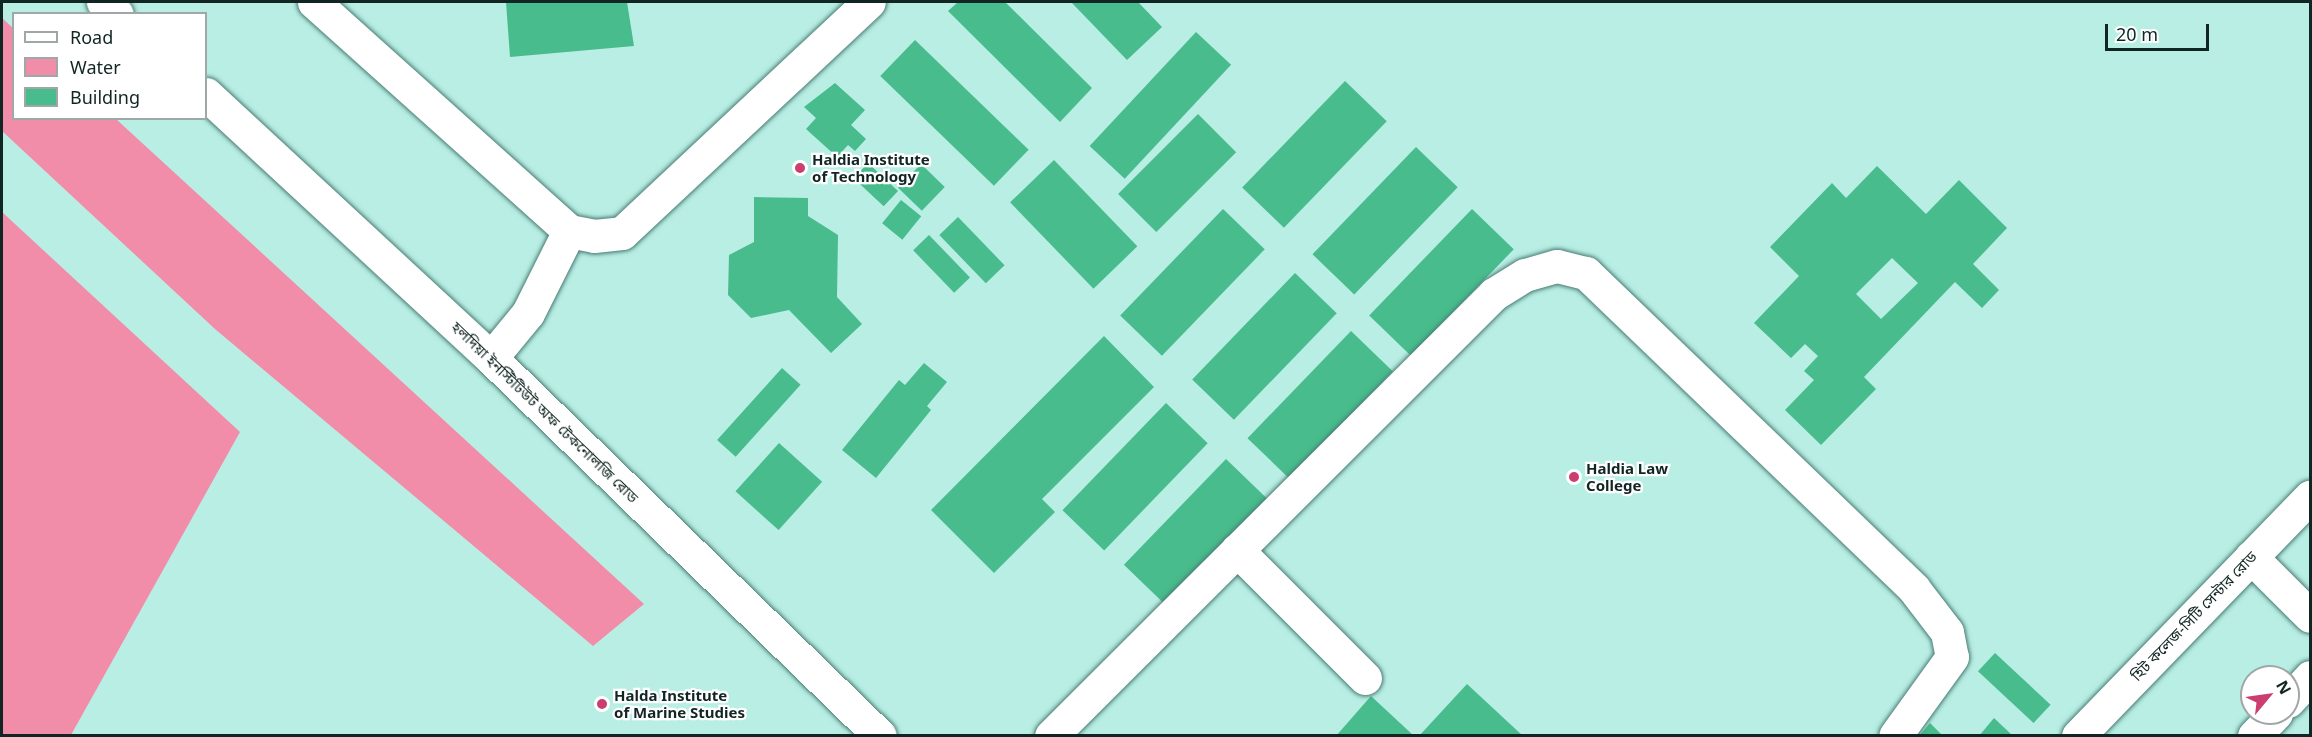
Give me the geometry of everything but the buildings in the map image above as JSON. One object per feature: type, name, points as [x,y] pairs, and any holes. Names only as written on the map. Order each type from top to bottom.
[{"type":"street","points":[[103,2],[115,12]]},
{"type":"street","points":[[314,2],[569,231],[594,236],[621,233],[869,2]]},
{"type":"street","name":"হলদিয়া ইনস্টিটিউট অফ টেকনোলজি রোড","points":[[207,95],[491,358],[880,735]]},
{"type":"street","points":[[491,358],[528,313],[569,231]]},
{"type":"street","points":[[1051,735],[1494,294],[1525,275],[1557,266],[1586,273],[1914,589],[1947,632],[1952,657],[1895,735]]},
{"type":"street","name":"হিট কলেজ-সিটি সেন্টার রোড","points":[[2078,735],[2310,497]]},
{"type":"street","points":[[1237,550],[1365,678]]},
{"type":"street","points":[[2251,557],[2310,616]]},
{"type":"street","points":[[2300,687],[2310,676]]},
{"type":"water","points":[[2,18],[12,27],[12,120],[117,120],[644,604],[593,646],[215,329],[2,131]]},
{"type":"water","points":[[2,212],[240,432],[71,735],[2,735]]},
{"type":"place","name":"Haldia Institute of Technology","points":[[800,168]]},
{"type":"place","name":"Haldia Law College","points":[[1574,477]]},
{"type":"place","name":"Halda Institute of Marine Studies","points":[[602,704]]}]
